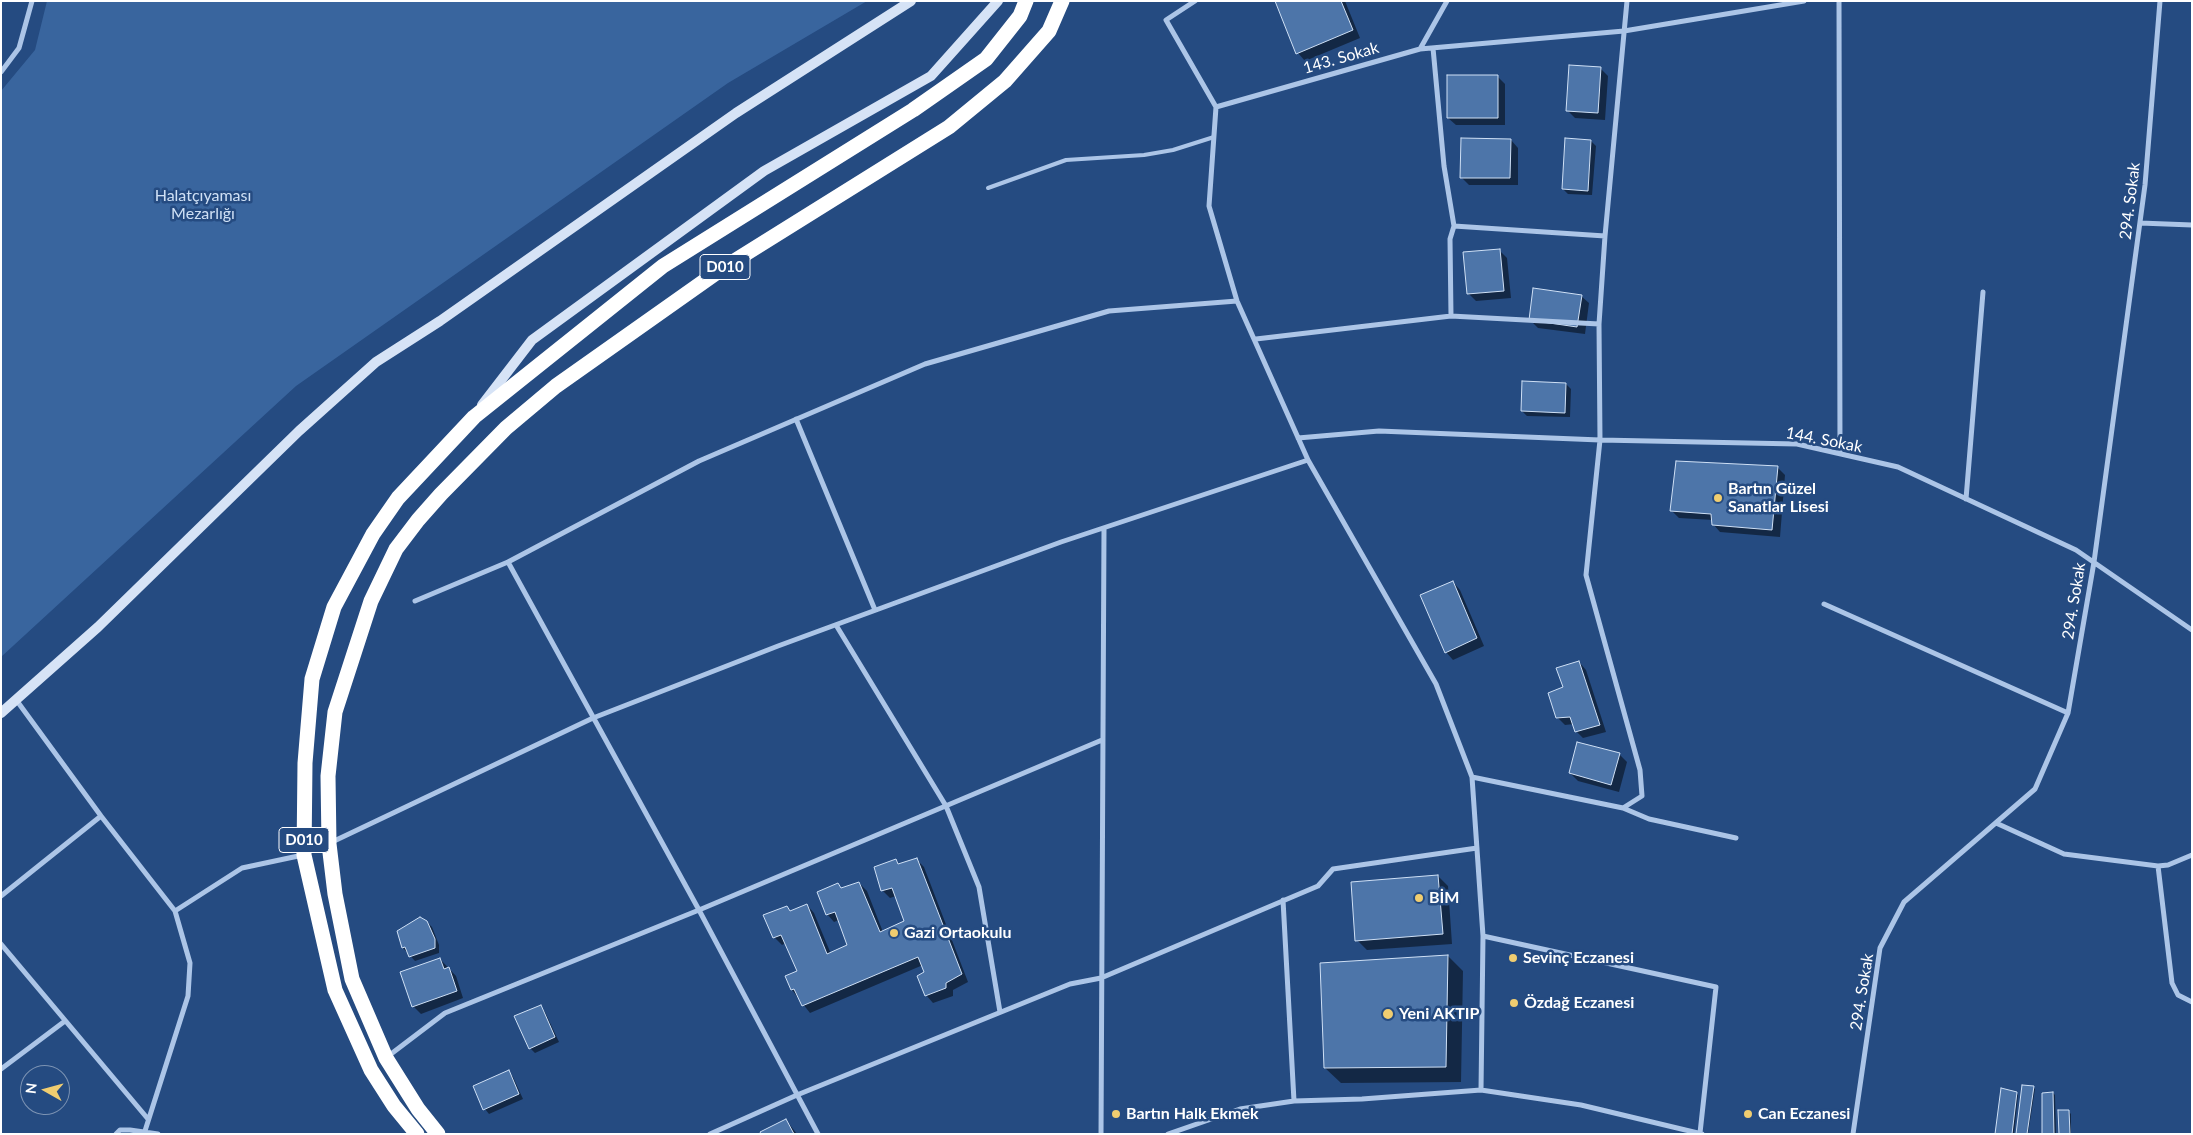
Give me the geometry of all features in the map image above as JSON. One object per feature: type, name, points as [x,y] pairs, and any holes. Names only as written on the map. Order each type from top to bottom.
[{"type":"highway","name":"D010","points":[[417,1134],[394,1106],[371,1070],[335,990],[304,855],[305,763],[312,679],[334,607],[373,534],[398,498],[468,424],[532,369],[663,266],[913,110],[986,59],[1020,16],[1026,1]]},
{"type":"highway","name":"D010","points":[[438,1134],[418,1109],[386,1058],[352,980],[335,894],[329,844],[328,776],[335,712],[371,601],[396,549],[418,520],[506,428],[556,386],[723,268],[949,127],[1005,81],[1048,31],[1062,1]]},
{"type":"street","points":[[1,72],[19,48],[32,1]]},
{"type":"street","points":[[1,713],[17,701],[98,627],[299,430],[376,362],[440,321],[736,113],[911,1]]},
{"type":"street","points":[[468,424],[532,340],[764,171],[930,76],[998,1]]},
{"type":"street","points":[[1195,1],[1166,20],[1216,107],[1209,206],[1237,301],[1256,339],[1308,460],[1436,684],[1472,777],[1478,848],[1482,936],[1481,1090]]},
{"type":"street","points":[[1420,49],[1447,1]]},
{"type":"street","points":[[1623,808],[1642,796],[1640,770],[1586,575],[1600,440],[1599,324],[1605,236],[1627,1]]},
{"type":"street","name":"143. Sokak","points":[[1216,107],[1420,49],[1624,31],[1804,1]]},
{"type":"street","points":[[1839,1],[1840,454]]},
{"type":"street","name":"294. Sokak","points":[[1853,1134],[1880,948],[1904,902],[2035,789],[2068,713],[2094,562],[2145,185],[2160,1]]},
{"type":"street","points":[[1433,48],[1444,166],[1454,226],[1450,239],[1451,316]]},
{"type":"street","points":[[2140,223],[2192,225]]},
{"type":"street","points":[[1454,226],[1605,236]]},
{"type":"street","points":[[1966,499],[1983,292]]},
{"type":"street","points":[[415,602],[508,562],[699,460],[925,364],[1109,311],[1237,301]]},
{"type":"street","points":[[1256,339],[1451,316],[1599,324]]},
{"type":"street","points":[[796,419],[875,610]]},
{"type":"street","name":"144. Sokak","points":[[1298,438],[1379,431],[1600,440],[1796,444],[1898,467],[2076,550],[2192,630]]},
{"type":"street","points":[[329,844],[593,718],[875,610],[1061,542],[1308,460]]},
{"type":"street","points":[[1101,1134],[1104,529]]},
{"type":"street","points":[[508,562],[699,910],[818,1134]]},
{"type":"street","points":[[1824,604],[2068,713]]},
{"type":"street","points":[[836,625],[946,806],[979,887],[1000,1012]]},
{"type":"street","points":[[17,701],[101,816],[176,911],[190,963],[188,996],[144,1132]]},
{"type":"street","points":[[386,1058],[445,1013],[699,910],[1102,740]]},
{"type":"street","points":[[1472,777],[1623,808],[1649,819],[1736,838]]},
{"type":"street","points":[[1,896],[101,816]]},
{"type":"street","points":[[1996,823],[2064,854],[2158,866],[2168,865],[2192,855]]},
{"type":"street","points":[[710,1134],[797,1095],[1000,1012],[1070,984],[1101,978],[1318,886],[1332,869],[1478,848]]},
{"type":"street","points":[[176,911],[242,868],[304,855]]},
{"type":"street","points":[[2158,866],[2172,983],[2178,995],[2192,1002]]},
{"type":"street","points":[[1283,900],[1294,1102]]},
{"type":"street","points":[[1168,1134],[1240,1109],[1294,1102],[1481,1090],[1581,1105],[1701,1134],[1716,987],[1482,936]]},
{"type":"street","points":[[1,944],[148,1119]]},
{"type":"street","points":[[1,1069],[65,1021]]},
{"type":"street","points":[[116,1134],[120,1130],[158,1134]]},
{"type":"lane","points":[[988,188],[1066,160],[1144,155],[1173,150],[1214,137]]},
{"type":"green space","name":"Halatçıyaması Mezarlığı","points":[[47,1],[867,1],[728,83],[296,386],[1,657],[1,91],[35,50]]},
{"type":"building","points":[[1275,1],[1341,1],[1353,30],[1296,54]]},
{"type":"building","points":[[1569,65],[1601,67],[1598,113],[1566,111]]},
{"type":"building","points":[[1447,75],[1498,75],[1498,118],[1447,118]]},
{"type":"building","points":[[1461,138],[1511,139],[1510,178],[1460,178]]},
{"type":"building","points":[[1565,138],[1591,140],[1588,191],[1562,189]]},
{"type":"building","points":[[1500,249],[1504,291],[1467,294],[1463,252]]},
{"type":"building","points":[[1533,288],[1582,295],[1577,327],[1529,320]]},
{"type":"building","points":[[1522,381],[1566,383],[1565,413],[1521,411]]},
{"type":"building","points":[[1676,461],[1778,466],[1772,530],[1712,525],[1711,514],[1670,511]]},
{"type":"building","points":[[1453,581],[1477,638],[1445,653],[1420,595]]},
{"type":"building","points":[[1579,661],[1600,725],[1575,732],[1570,717],[1556,718],[1548,693],[1563,687],[1556,668]]},
{"type":"building","points":[[1577,742],[1620,753],[1611,785],[1569,773]]},
{"type":"building","name":"Gazi Ortaokulu","points":[[917,858],[962,974],[946,983],[946,988],[925,996],[917,976],[924,972],[918,957],[802,1006],[794,989],[791,990],[785,976],[797,971],[781,935],[773,938],[763,915],[787,906],[790,911],[807,904],[827,954],[847,945],[835,912],[826,915],[817,892],[838,883],[841,888],[859,882],[880,932],[904,921],[892,888],[881,891],[874,867],[896,859],[898,864]]},
{"type":"building","points":[[1438,875],[1443,934],[1355,941],[1351,882]]},
{"type":"building","points":[[420,917],[427,921],[435,939],[435,948],[409,957],[405,947],[402,948],[397,931]]},
{"type":"building","points":[[1448,955],[1446,1067],[1324,1068],[1320,963]]},
{"type":"building","points":[[440,958],[444,969],[449,967],[457,991],[412,1007],[400,972]]},
{"type":"building","points":[[541,1005],[555,1037],[529,1049],[514,1016]]},
{"type":"building","points":[[509,1070],[519,1094],[483,1110],[473,1086]]},
{"type":"building","points":[[2022,1085],[2034,1086],[2027,1134],[2016,1134]]},
{"type":"building","points":[[2001,1088],[2017,1092],[2012,1134],[1995,1134]]},
{"type":"building","points":[[2053,1092],[2054,1134],[2042,1134],[2042,1093]]},
{"type":"building","points":[[2058,1110],[2069,1110],[2070,1134],[2059,1134]]},
{"type":"building","points":[[786,1119],[794,1134],[761,1134],[760,1132]]},
{"type":"place","name":"Bartın Güzel Sanatlar Lisesi","points":[[1718,498]]},
{"type":"place","name":"BİM","points":[[1419,898]]},
{"type":"place","name":"Gazi Ortaokulu","points":[[894,933]]},
{"type":"place","name":"Sevinç Eczanesi","points":[[1513,958]]},
{"type":"place","name":"Özdağ Eczanesi","points":[[1514,1003]]},
{"type":"place","name":"Yeni AKTIP","points":[[1388,1014]]},
{"type":"place","name":"Bartın Halk Ekmek","points":[[1116,1114]]},
{"type":"place","name":"Can Eczanesi","points":[[1748,1114]]}]
